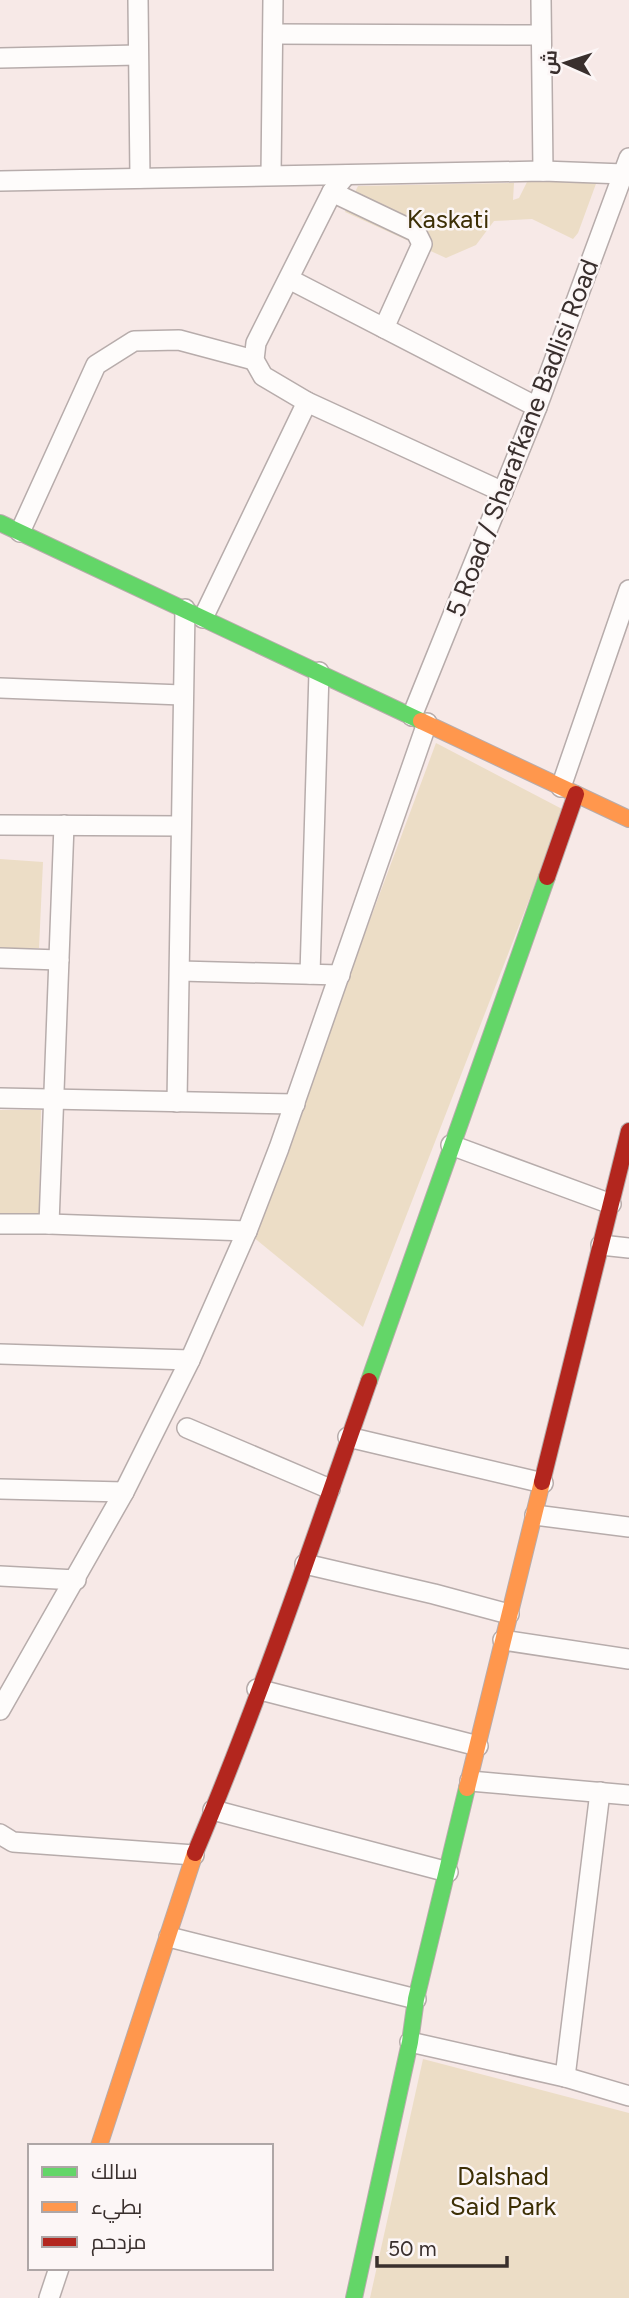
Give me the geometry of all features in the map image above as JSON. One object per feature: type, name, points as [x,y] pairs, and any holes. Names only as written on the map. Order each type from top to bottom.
[{"type":"street","points":[[138,0],[140,178]]},
{"type":"street","points":[[271,176],[273,0]]},
{"type":"street","points":[[541,0],[543,171]]},
{"type":"street","points":[[273,34],[541,35]]},
{"type":"street","points":[[0,58],[138,55]]},
{"type":"street","points":[[0,181],[543,171],[626,166]]},
{"type":"street","name":"5 Road / Sharafkane Badlisi Road","points":[[0,1710],[124,1492],[190,1360],[247,1231],[340,975],[420,720],[626,166]]},
{"type":"street","points":[[346,175],[332,192],[256,343],[254,360],[262,376],[307,402],[503,492]]},
{"type":"street","points":[[332,192],[416,232],[422,244],[384,328]]},
{"type":"street","points":[[289,279],[537,407]]},
{"type":"street","points":[[19,533],[96,365],[134,341],[178,340],[254,360]]},
{"type":"street","points":[[204,618],[307,402]]},
{"type":"street","points":[[0,523],[629,819]]},
{"type":"street","points":[[100,2144],[194,1855],[305,1564],[451,1145],[568,791],[629,590]]},
{"type":"street","points":[[177,1102],[185,609]]},
{"type":"street","points":[[310,974],[318,672]]},
{"type":"street","points":[[0,688],[182,695]]},
{"type":"street","points":[[0,825],[181,826]]},
{"type":"street","points":[[49,1224],[64,825]]},
{"type":"street","points":[[0,958],[59,960]]},
{"type":"street","points":[[180,971],[340,975]]},
{"type":"street","points":[[0,1098],[295,1104]]},
{"type":"street","points":[[354,2298],[410,2042],[416,2000],[629,1131]]},
{"type":"street","points":[[451,1145],[611,1204]]},
{"type":"street","points":[[0,1224],[247,1231]]},
{"type":"street","points":[[601,1245],[629,1248]]},
{"type":"street","points":[[0,1354],[190,1360]]},
{"type":"street","points":[[187,1428],[330,1489]]},
{"type":"street","points":[[348,1437],[543,1483]]},
{"type":"street","points":[[0,1489],[124,1492]]},
{"type":"street","points":[[535,1515],[629,1527]]},
{"type":"street","points":[[305,1564],[509,1614]]},
{"type":"street","points":[[0,1576],[76,1580]]},
{"type":"street","points":[[503,1640],[629,1659]]},
{"type":"street","points":[[257,1689],[478,1746]]},
{"type":"street","points":[[470,1780],[629,1795]]},
{"type":"street","points":[[565,2077],[600,1792]]},
{"type":"street","points":[[213,1810],[447,1872]]},
{"type":"street","points":[[0,1834],[13,1842],[194,1855]]},
{"type":"street","points":[[169,1937],[416,2000]]},
{"type":"street","points":[[410,2042],[565,2077],[629,2096]]},
{"type":"street","points":[[49,2298],[58,2270]]},
{"type":"green space","name":"Kaskati","points":[[597,181],[578,233],[573,239],[532,219],[494,221],[476,245],[446,258],[345,212],[358,186],[514,183],[513,200],[519,198],[527,182]]},
{"type":"green space","points":[[436,743],[564,810],[363,1327],[252,1236]]},
{"type":"green space","points":[[0,859],[43,862],[39,948],[0,948]]},
{"type":"green space","points":[[0,1110],[41,1110],[39,1215],[0,1216]]},
{"type":"green space","name":"Dalshad Said Park","points":[[423,2059],[629,2113],[629,2298],[370,2298]]},
{"type":"traffic: fast","points":[[0,523],[421,721]]},
{"type":"traffic: fast","points":[[369,1381],[547,877]]},
{"type":"traffic: fast","points":[[354,2298],[410,2042],[416,1999],[467,1788]]},
{"type":"traffic: slow","points":[[421,721],[629,819]]},
{"type":"traffic: slow","points":[[467,1788],[542,1482]]},
{"type":"traffic: slow","points":[[100,2144],[195,1853]]},
{"type":"traffic: jam","points":[[547,877],[576,794]]},
{"type":"traffic: jam","points":[[542,1482],[629,1131]]},
{"type":"traffic: jam","points":[[195,1853],[264,1678],[369,1381]]}]
